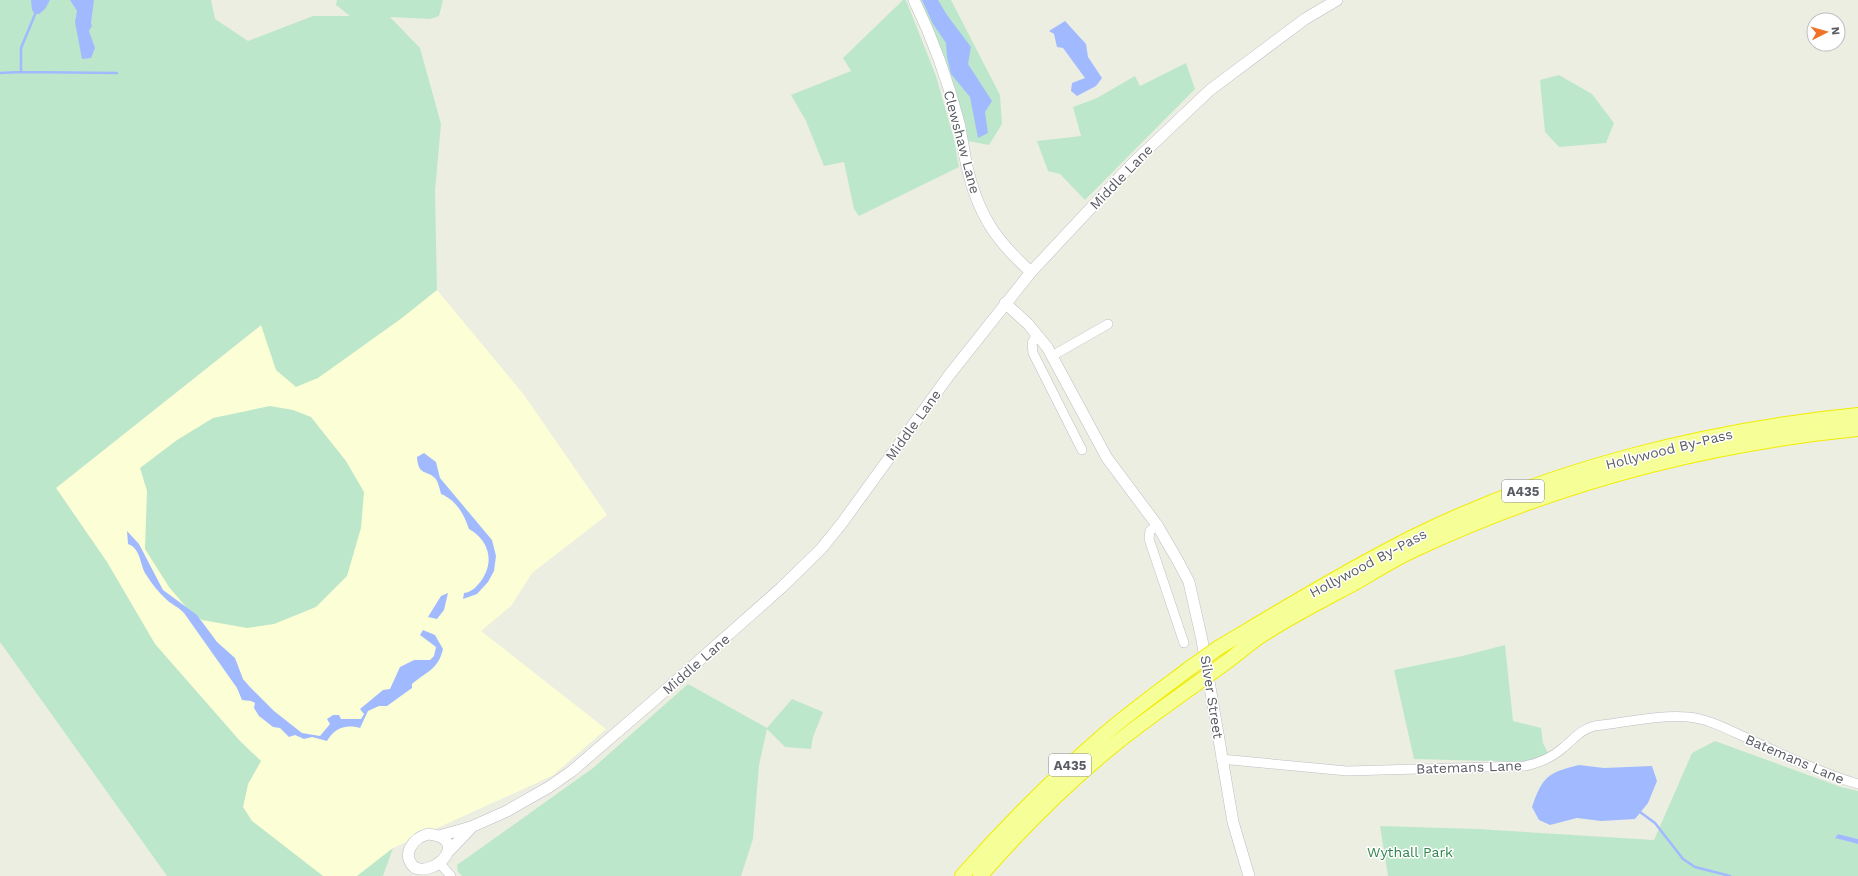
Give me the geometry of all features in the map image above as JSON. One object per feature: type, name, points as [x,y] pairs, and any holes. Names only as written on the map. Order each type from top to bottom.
[{"type":"highway","name":"Hollywood By-Pass","points":[[962,876],[1032,801],[1107,732],[1190,668],[1218,648],[1305,596],[1414,537],[1479,508],[1550,480],[1622,459],[1693,441],[1769,426],[1858,415]]},
{"type":"highway","name":"Hollywood By-Pass","points":[[980,876],[1041,812],[1114,745],[1144,721],[1259,637],[1415,549],[1484,520],[1554,494],[1626,472],[1696,454],[1771,440],[1858,429]]},
{"type":"street","name":"Clewshaw Lane","points":[[914,0],[925,22],[947,82],[959,124],[968,168],[980,209],[1000,242],[1031,272]]},
{"type":"street","name":"Middle Lane","points":[[409,876],[410,860],[408,851],[411,844],[420,836],[428,834],[439,836],[471,827],[529,800],[549,787],[593,754],[738,626],[821,549],[842,523],[950,374],[1005,303],[1031,272],[1132,164],[1210,90],[1305,19],[1337,0]]},
{"type":"street","name":"Silver Street","points":[[1005,303],[1037,334],[1052,356],[1107,458],[1157,525],[1189,582],[1204,647],[1221,759],[1233,822],[1249,876]]},
{"type":"street","points":[[1052,356],[1108,324]]},
{"type":"street","points":[[1037,334],[1032,343],[1033,353],[1082,450]]},
{"type":"street","points":[[1157,525],[1150,531],[1149,539],[1184,643]]},
{"type":"street","name":"Batemans Lane","points":[[1221,759],[1347,771],[1525,766],[1543,761],[1564,748],[1578,733],[1594,726],[1672,716],[1688,717],[1716,725],[1830,776],[1858,784]]},
{"type":"street","name":"Middle Lane","points":[[434,871],[448,858],[449,851],[471,827]]},
{"type":"street","points":[[439,836],[446,841],[449,851]]},
{"type":"street","points":[[410,860],[414,868],[422,872],[434,871],[451,876]]},
{"type":"shaded area","points":[[383,229],[437,290],[524,395],[607,515],[532,573],[511,606],[481,631],[606,729],[552,776],[393,848],[357,876],[323,876],[252,821],[243,807],[248,784],[261,761],[240,741],[155,644],[107,562],[56,488]]},
{"type":"green space","points":[[0,0],[211,0],[215,19],[248,41],[313,16],[350,16],[336,5],[337,0],[443,0],[439,16],[430,19],[390,17],[420,48],[441,124],[435,191],[437,290],[402,318],[318,378],[296,387],[276,370],[261,325],[56,488],[107,562],[155,644],[240,741],[261,761],[248,784],[243,807],[252,821],[323,876],[167,876],[0,642]]},
{"type":"green space","points":[[903,0],[906,0],[936,76],[954,139],[959,167],[859,216],[854,209],[844,162],[824,166],[806,121],[791,95],[851,71],[843,58]]},
{"type":"green space","points":[[919,0],[951,0],[1000,95],[1002,124],[989,145],[968,141],[944,61]]},
{"type":"green space","points":[[1186,63],[1195,89],[1085,200],[1060,174],[1048,171],[1037,141],[1081,136],[1073,107],[1097,98],[1135,76],[1140,86]]},
{"type":"green space","points":[[1559,75],[1592,94],[1614,123],[1606,143],[1559,147],[1545,132],[1540,80]]},
{"type":"green space","points":[[270,406],[293,410],[311,417],[346,461],[364,492],[361,528],[347,576],[316,607],[274,624],[247,628],[202,620],[187,608],[169,587],[145,549],[147,491],[140,468],[177,440],[213,418]]},
{"type":"green space","points":[[1505,645],[1513,721],[1541,728],[1543,743],[1548,753],[1529,762],[1414,759],[1394,670],[1462,656]]},
{"type":"green space","points":[[688,684],[767,728],[792,699],[823,712],[813,737],[811,749],[785,747],[767,729],[759,765],[753,839],[741,876],[462,876],[458,872],[457,865],[593,768]]},
{"type":"green space","name":"Wythall Park","points":[[1715,741],[1841,787],[1858,791],[1858,839],[1838,834],[1836,838],[1858,844],[1858,876],[1388,876],[1380,826],[1478,829],[1654,840],[1692,753]]},
{"type":"green space","points":[[393,848],[383,876],[357,876]]},
{"type":"water","points":[[31,0],[50,0],[45,9],[39,14],[35,14],[32,10]]},
{"type":"water","points":[[70,0],[94,0],[91,23],[92,26],[89,31],[95,48],[91,58],[82,59],[75,22],[77,11]]},
{"type":"water","points":[[922,0],[938,0],[947,15],[971,47],[968,64],[992,101],[985,112],[988,133],[978,138],[970,97],[951,74],[947,57],[946,43],[933,24]]},
{"type":"water","points":[[1065,21],[1086,44],[1088,57],[1102,78],[1096,86],[1077,96],[1071,91],[1072,83],[1085,78],[1063,48],[1057,47],[1054,34],[1049,31]]},
{"type":"water","points":[[424,453],[436,462],[440,478],[492,540],[496,556],[494,571],[488,582],[477,594],[463,599],[464,593],[469,592],[476,587],[485,574],[489,559],[488,552],[481,539],[469,529],[459,508],[451,500],[441,494],[435,478],[423,472],[419,467],[417,457]]},
{"type":"water","points":[[127,531],[139,544],[163,590],[197,615],[217,642],[235,658],[243,679],[250,687],[274,711],[302,733],[320,736],[330,724],[327,719],[333,715],[339,715],[341,719],[361,719],[364,714],[360,709],[383,690],[390,689],[400,667],[414,660],[430,660],[434,656],[436,647],[420,635],[423,630],[435,635],[443,649],[441,656],[431,670],[412,684],[412,688],[387,706],[379,706],[368,711],[360,728],[341,728],[333,733],[327,741],[312,737],[304,739],[295,735],[289,737],[280,728],[273,727],[259,716],[254,708],[255,703],[242,700],[237,688],[184,613],[169,602],[158,591],[145,573],[137,552],[128,544]]},
{"type":"water","points":[[448,593],[444,610],[437,619],[428,617],[441,596]]},
{"type":"water","points":[[1579,765],[1604,768],[1652,766],[1657,781],[1648,803],[1635,819],[1601,821],[1577,818],[1550,825],[1539,820],[1532,807],[1539,788],[1543,782],[1553,774]]},
{"type":"water","points":[[1838,834],[1858,839],[1858,844],[1835,838]]},
{"type":"waterway","points":[[0,73],[21,72],[21,48],[36,12]]},
{"type":"waterway","points":[[21,72],[117,73]]},
{"type":"waterway","points":[[1640,812],[1655,823],[1683,859],[1695,867],[1730,876]]}]
